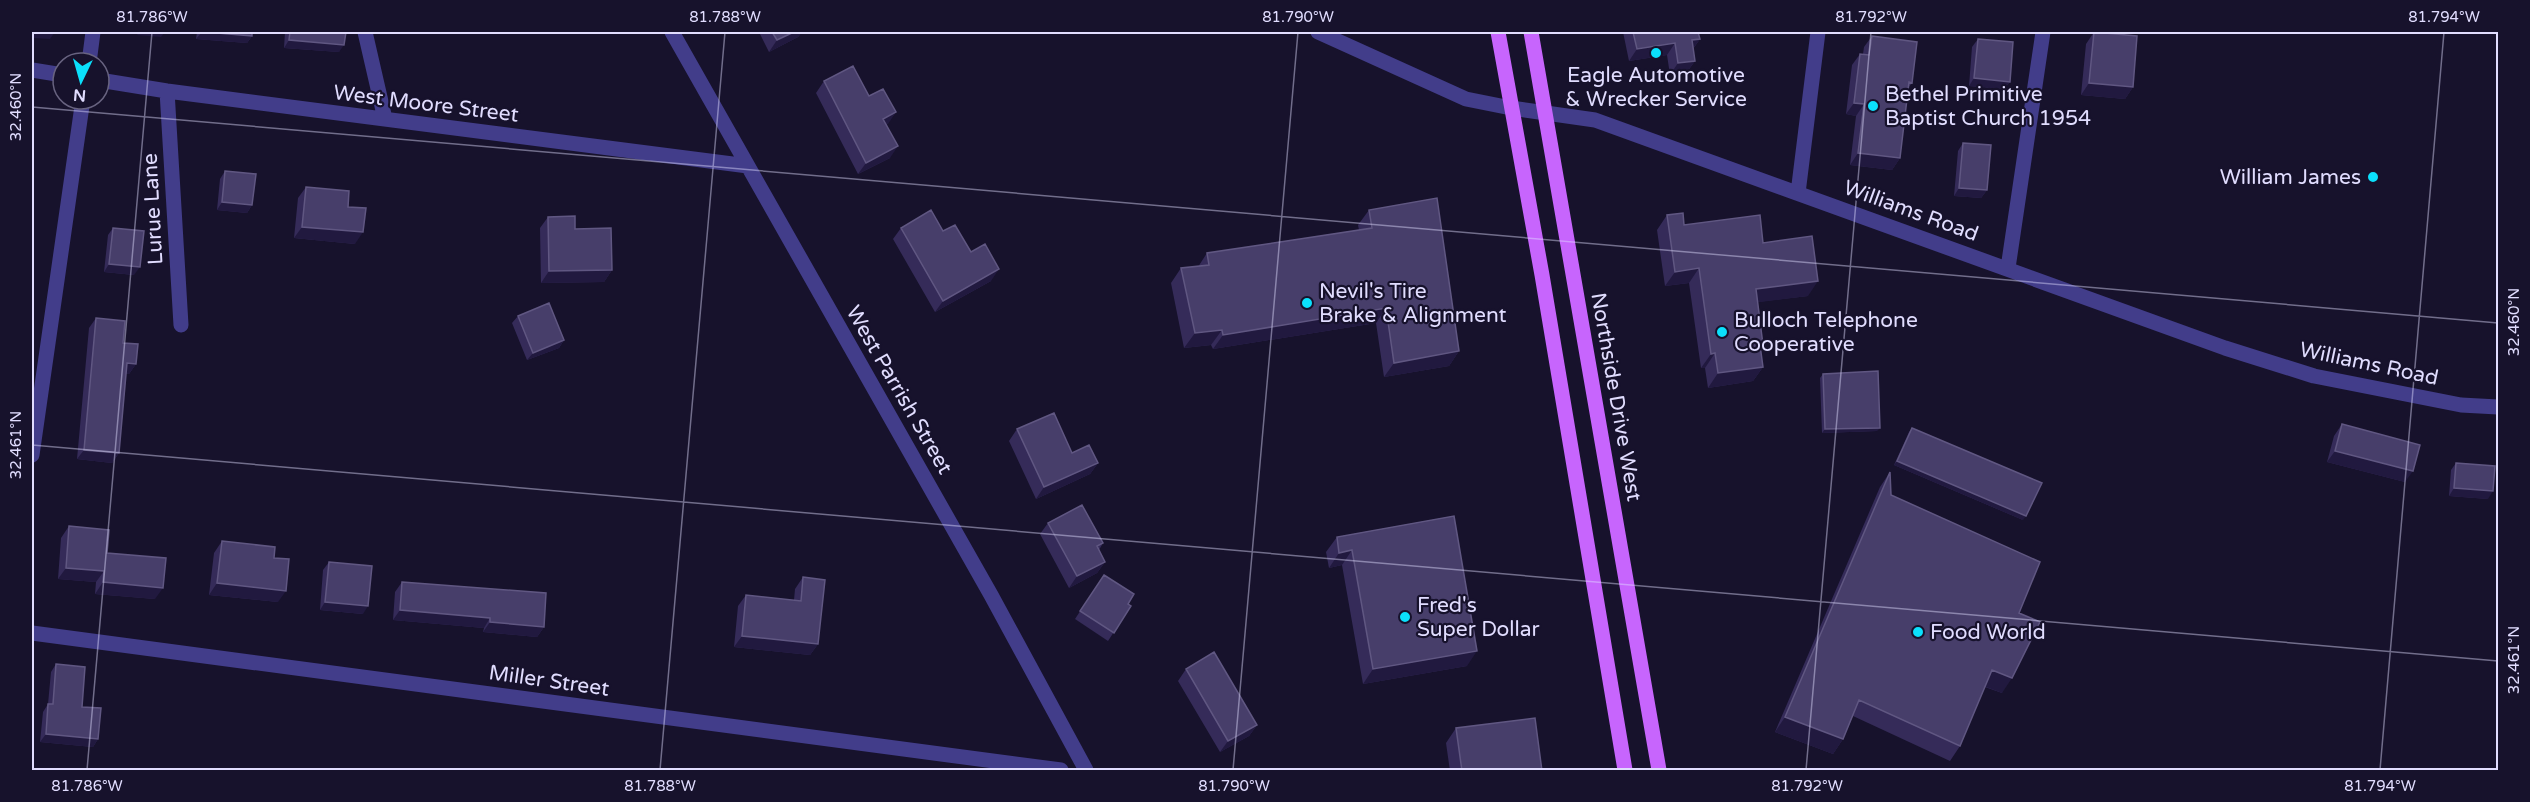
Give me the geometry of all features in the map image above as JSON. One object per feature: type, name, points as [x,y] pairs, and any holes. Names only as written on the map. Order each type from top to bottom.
[{"type":"main road","points":[[1498,32],[1542,275],[1625,771]]},
{"type":"main road","name":"Northside Drive West","points":[[1531,32],[1659,771]]},
{"type":"street","points":[[91,51],[93,32]]},
{"type":"street","points":[[365,32],[385,119]]},
{"type":"street","name":"West Parrish Street","points":[[672,32],[991,595],[1086,771]]},
{"type":"street","name":"Williams Road","points":[[1318,32],[1466,99],[1545,114],[1595,120],[2225,348],[2314,376],[2461,405],[2499,407]]},
{"type":"street","points":[[1798,193],[1818,32]]},
{"type":"street","points":[[2008,268],[2043,32]]},
{"type":"street","points":[[32,70],[51,73]]},
{"type":"street","name":"West Moore Street","points":[[111,82],[748,166]]},
{"type":"street","name":"Lurue Lane","points":[[167,91],[181,325]]},
{"type":"street","points":[[32,454],[81,111]]},
{"type":"street","name":"Miller Street","points":[[32,633],[1061,771]]},
{"type":"building","points":[[205,32],[252,32],[252,36]]},
{"type":"building","points":[[290,32],[346,32],[344,45],[289,40]]},
{"type":"building","points":[[772,32],[794,32],[777,40]]},
{"type":"building","points":[[1633,32],[1698,32],[1700,39],[1692,40],[1695,61],[1678,63],[1675,43],[1637,49]]},
{"type":"building","points":[[2094,32],[2137,36],[2133,87],[2089,83]]},
{"type":"building","name":"Bethel Primitive Baptist Church 1954","points":[[1872,36],[1917,42],[1912,83],[1909,82],[1900,158],[1858,153],[1864,104],[1854,103],[1860,54],[1869,55]]},
{"type":"building","points":[[1978,39],[2013,42],[2010,82],[1974,78]]},
{"type":"building","points":[[853,66],[869,96],[883,89],[896,112],[883,119],[898,146],[866,163],[824,81]]},
{"type":"building","points":[[1963,143],[1991,145],[1987,190],[1959,188]]},
{"type":"building","points":[[225,171],[256,174],[252,205],[222,202]]},
{"type":"building","points":[[306,187],[349,191],[348,207],[366,208],[363,232],[302,227]]},
{"type":"building","name":"Nevil's Tire Brake & Alignment","points":[[1437,198],[1459,351],[1394,363],[1386,308],[1223,335],[1222,330],[1195,333],[1181,268],[1209,265],[1207,253],[1372,228],[1369,210]]},
{"type":"building","points":[[931,210],[943,231],[955,225],[971,252],[985,244],[999,269],[943,301],[901,228]]},
{"type":"building","name":"Bulloch Telephone Cooperative","points":[[1683,213],[1684,225],[1760,215],[1763,243],[1812,236],[1818,281],[1756,289],[1763,345],[1760,345],[1763,367],[1718,373],[1715,353],[1711,354],[1699,268],[1675,272],[1667,215]]},
{"type":"building","points":[[575,216],[575,229],[611,228],[612,270],[549,271],[548,217]]},
{"type":"building","points":[[113,228],[144,231],[140,267],[109,264]]},
{"type":"building","points":[[549,303],[564,340],[533,353],[518,316]]},
{"type":"building","points":[[96,318],[125,321],[123,343],[138,344],[136,364],[127,363],[119,453],[84,450]]},
{"type":"building","points":[[1878,371],[1880,428],[1825,429],[1823,374]]},
{"type":"building","points":[[1054,413],[1072,453],[1089,445],[1098,463],[1044,487],[1017,429]]},
{"type":"building","points":[[2342,424],[2420,445],[2413,471],[2335,451]]},
{"type":"building","points":[[1912,428],[2042,483],[2026,516],[1897,461]]},
{"type":"building","points":[[2456,463],[2495,466],[2493,491],[2454,488]]},
{"type":"building","name":"Food World","points":[[1890,472],[1891,495],[2040,562],[2019,613],[2040,622],[2012,678],[1992,670],[1960,746],[1859,700],[1843,739],[1785,717]]},
{"type":"building","points":[[1082,505],[1103,543],[1097,546],[1105,562],[1077,576],[1048,523]]},
{"type":"building","name":"Fred's Super Dollar","points":[[1454,516],[1477,651],[1373,669],[1352,550],[1339,553],[1337,537]]},
{"type":"building","points":[[69,526],[109,530],[107,553],[166,558],[163,588],[103,582],[104,571],[66,568]]},
{"type":"building","points":[[222,541],[275,547],[274,558],[289,559],[286,591],[217,583]]},
{"type":"building","points":[[329,562],[372,566],[368,606],[325,602]]},
{"type":"building","points":[[1104,575],[1134,594],[1128,604],[1131,606],[1114,633],[1080,611]]},
{"type":"building","points":[[803,577],[825,580],[818,644],[742,636],[746,595],[801,601]]},
{"type":"building","points":[[402,582],[546,593],[544,627],[490,622],[490,618],[400,610]]},
{"type":"building","points":[[1214,652],[1257,725],[1228,741],[1186,669]]},
{"type":"building","points":[[56,664],[85,667],[82,707],[101,708],[98,739],[46,734],[48,704],[53,704]]},
{"type":"building","points":[[1535,718],[1542,771],[1462,771],[1456,728]]},
{"type":"place","name":"Eagle Automotive & Wrecker Service","points":[[1656,53]]},
{"type":"place","name":"Bethel Primitive Baptist Church 1954","points":[[1873,106]]},
{"type":"place","name":"William James","points":[[2373,177]]},
{"type":"place","name":"Nevil's Tire Brake & Alignment","points":[[1307,303]]},
{"type":"place","name":"Bulloch Telephone Cooperative","points":[[1722,332]]},
{"type":"place","name":"Fred's Super Dollar","points":[[1405,617]]},
{"type":"place","name":"Food World","points":[[1918,632]]}]
